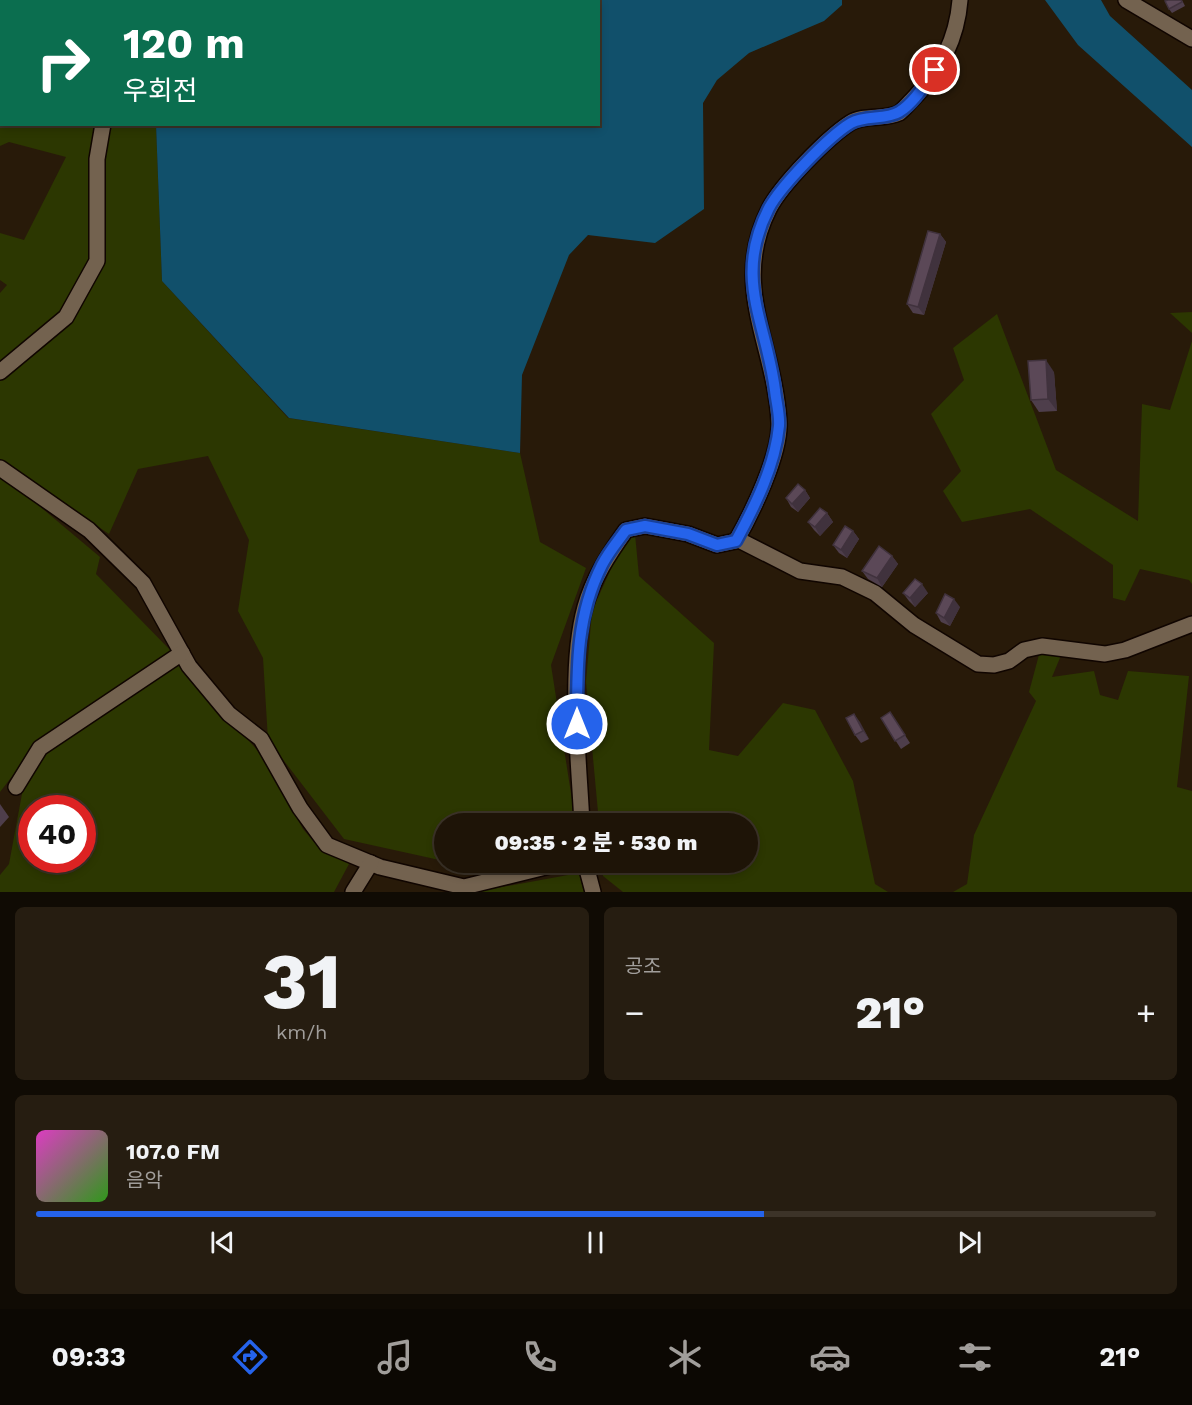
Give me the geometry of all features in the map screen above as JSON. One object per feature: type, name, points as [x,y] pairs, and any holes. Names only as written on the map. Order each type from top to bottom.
[{"type":"street","points":[[581,813],[577,724],[578,647],[585,607],[602,564],[626,530],[645,526],[688,534],[717,545],[737,538],[771,462],[780,424],[771,361],[756,314],[752,277],[756,243],[770,207],[792,177],[852,122],[899,113],[921,90],[948,51],[958,24],[960,0]]},
{"type":"street","points":[[1126,0],[1192,39]]},
{"type":"street","points":[[0,372],[66,317],[97,261],[97,159],[103,126]]},
{"type":"street","points":[[0,468],[89,530],[142,583],[182,653],[230,714],[261,739],[300,808],[327,845],[371,863],[464,887],[521,873]]},
{"type":"street","points":[[737,538],[800,571],[842,576],[875,593],[914,625],[978,664],[994,665],[1009,661],[1024,650],[1042,646],[1105,654],[1125,650],[1192,624]]},
{"type":"street","points":[[16,788],[40,748],[182,653]]},
{"type":"street","points":[[353,892],[371,863]]},
{"type":"street","points":[[588,873],[593,892]]},
{"type":"green space","points":[[0,126],[156,126],[162,281],[288,418],[520,453],[540,542],[586,568],[551,665],[574,813],[434,813],[434,859],[344,839],[268,740],[263,658],[238,611],[249,540],[208,456],[138,469],[109,534],[0,460],[0,293],[7,285],[0,280],[0,233],[24,240],[66,157],[9,142],[0,146]]},
{"type":"green space","points":[[1192,312],[1192,333],[1170,313]]},
{"type":"green space","points":[[997,314],[1056,470],[1138,521],[1142,404],[1170,410],[1192,341],[1192,584],[1189,580],[1140,569],[1125,601],[1113,598],[1113,565],[1030,509],[962,522],[943,491],[961,471],[931,414],[964,380],[953,348]]},
{"type":"green space","points":[[0,473],[100,557],[96,574],[172,652],[33,749],[0,792]]},
{"type":"green space","points":[[635,534],[639,576],[714,643],[709,750],[738,756],[783,703],[815,710],[853,781],[875,884],[888,892],[623,892],[603,876],[603,873],[758,873],[758,813],[598,813],[586,682],[592,611],[623,542]]},
{"type":"green space","points":[[1040,651],[1062,653],[1052,677],[1094,671],[1100,695],[1118,700],[1128,671],[1189,676],[1177,787],[1192,791],[1192,892],[953,892],[967,884],[974,835],[1036,701],[1029,692]]},
{"type":"green space","points":[[179,662],[259,752],[303,829],[314,842],[349,864],[334,892],[0,892],[0,875],[9,864],[18,815],[18,873],[96,873],[96,795],[22,795],[24,783],[51,744]]},
{"type":"green space","points":[[579,873],[584,892],[475,892]]},
{"type":"water","points":[[600,0],[842,0],[842,5],[824,21],[749,53],[717,80],[703,103],[704,209],[655,243],[588,235],[569,255],[522,375],[520,453],[289,418],[162,281],[156,126],[600,126]]},
{"type":"water","points":[[1045,0],[1101,0],[1110,16],[1192,90],[1192,147],[1078,45]]},
{"type":"building","points":[[1181,0],[1182,2],[1169,9],[1165,1]]},
{"type":"building","points":[[928,231],[940,234],[918,307],[907,304]]},
{"type":"building","points":[[1046,360],[1048,399],[1031,400],[1028,361]]},
{"type":"building","points":[[798,484],[805,490],[792,504],[786,498]]},
{"type":"building","points":[[820,508],[827,513],[815,527],[808,522]]},
{"type":"building","points":[[845,526],[853,531],[841,550],[833,545]]},
{"type":"building","points":[[879,546],[892,556],[877,578],[862,571]]},
{"type":"building","points":[[915,579],[922,584],[910,598],[903,593]]},
{"type":"building","points":[[945,594],[954,599],[944,618],[936,613]]},
{"type":"building","points":[[890,712],[905,735],[895,741],[881,718]]},
{"type":"building","points":[[854,714],[863,731],[855,735],[846,718]]},
{"type":"route","points":[[577,724],[578,647],[585,607],[602,564],[626,530],[645,526],[688,534],[717,545],[736,541],[747,521],[771,462],[780,424],[771,361],[756,314],[752,277],[756,243],[770,207],[792,177],[852,122],[899,113],[921,90],[935,70]]}]
